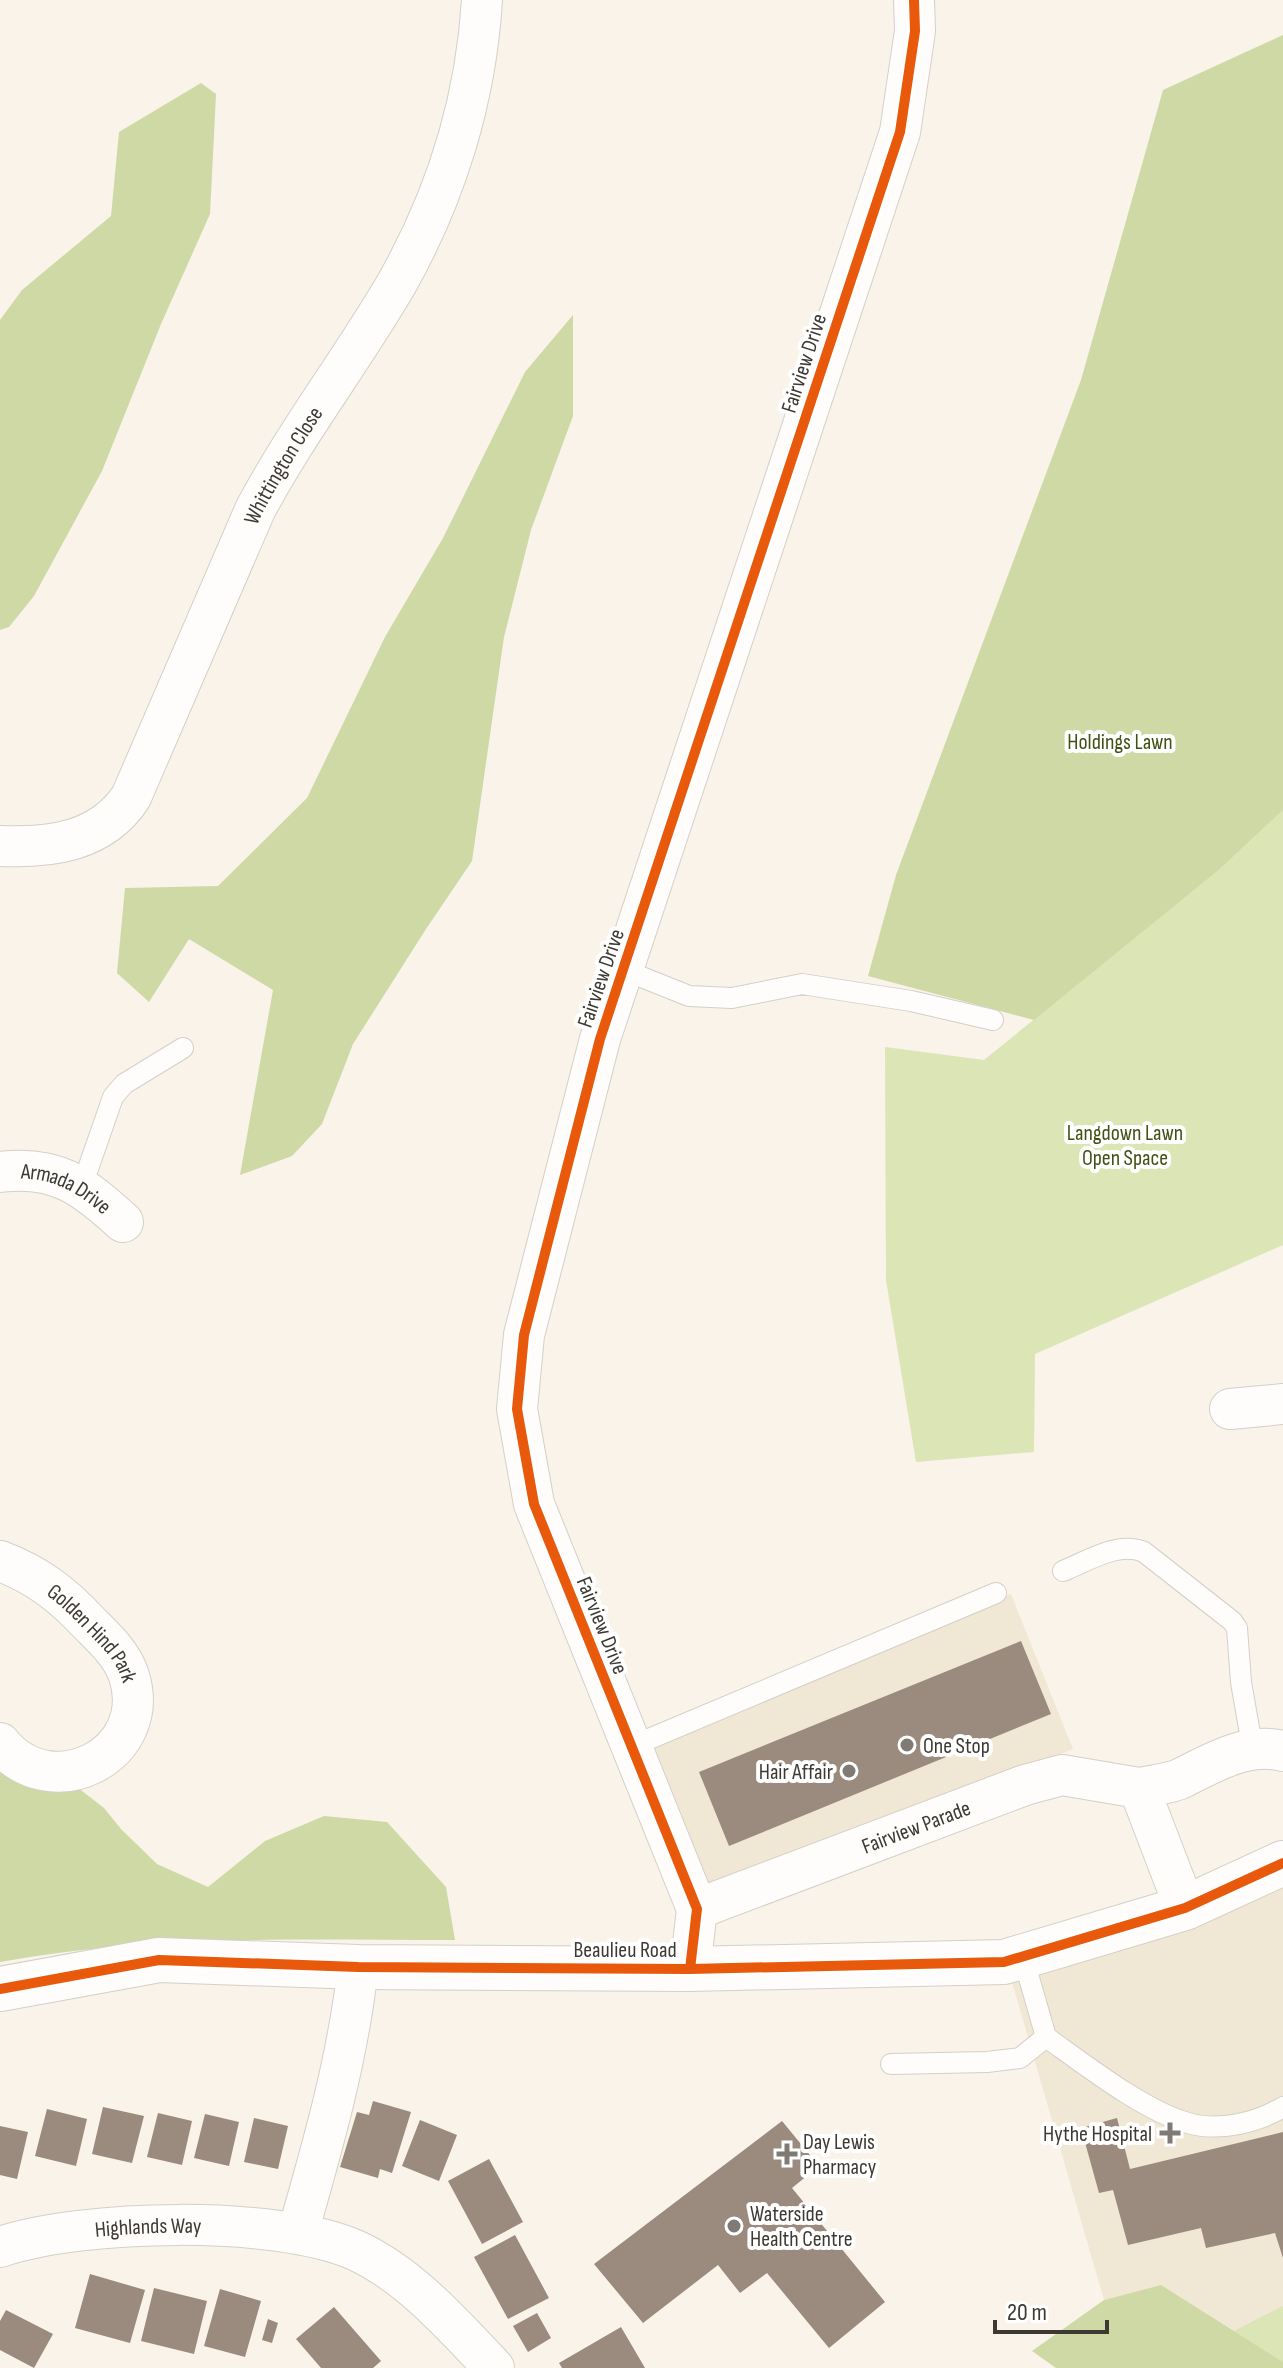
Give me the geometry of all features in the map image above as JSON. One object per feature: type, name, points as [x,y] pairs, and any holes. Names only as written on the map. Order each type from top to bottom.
[{"type":"street","name":"Whittington Close","points":[[0,846],[69,842],[88,835],[121,812],[131,797],[255,510],[285,455],[395,285],[436,203],[476,65],[482,0]]},
{"type":"street","name":"Fairview Drive","points":[[690,1969],[697,1909],[534,1504],[517,1409],[524,1335],[600,1039],[900,132],[915,31],[914,0]]},
{"type":"street","name":"Armada Drive","points":[[0,1172],[38,1171],[60,1176],[82,1186],[123,1222]]},
{"type":"street","points":[[1230,1409],[1283,1404]]},
{"type":"street","name":"Golden Hind Park","points":[[0,1561],[29,1572],[47,1584],[111,1645],[130,1677],[133,1700],[129,1722],[113,1749],[80,1770],[54,1773],[30,1767],[8,1753],[0,1743]]},
{"type":"street","name":"Fairview Parade","points":[[697,1909],[1025,1785],[1062,1775],[1139,1788],[1180,1779],[1210,1763],[1268,1751]]},
{"type":"street","points":[[1139,1788],[1185,1908]]},
{"type":"street","name":"Beaulieu Road","points":[[0,1989],[159,1960],[358,1967],[690,1969],[1004,1962],[1185,1908],[1283,1863]]},
{"type":"street","points":[[298,2232],[351,2027],[358,1967]]},
{"type":"street","name":"Highlands Way","points":[[0,2247],[71,2231],[150,2225],[298,2232],[335,2242],[376,2262],[422,2296],[494,2368]]},
{"type":"lane","points":[[624,970],[689,996],[732,998],[786,985],[813,985],[911,1001],[993,1020]]},
{"type":"lane","points":[[82,1186],[113,1097],[124,1084],[183,1048]]},
{"type":"lane","points":[[1063,1571],[1121,1548],[1135,1548],[1232,1621],[1240,1643],[1241,1682],[1268,1751]]},
{"type":"lane","points":[[630,1747],[996,1593]]},
{"type":"lane","points":[[1023,1957],[1046,2037],[1113,2084],[1188,2123],[1214,2126],[1246,2123],[1283,2107]]},
{"type":"lane","points":[[891,2064],[987,2062],[1020,2058],[1046,2037]]},
{"type":"shaded area","points":[[1011,1594],[1073,1749],[704,1896],[641,1741]]},
{"type":"shaded area","name":"Hythe Hospital","points":[[1283,1875],[1283,2362],[1161,2285],[1104,2300],[1012,1982]]},
{"type":"green space","name":"Holdings Lawn","points":[[1283,35],[1283,810],[1220,869],[1034,1020],[868,976],[896,875],[1081,380],[1163,90]]},
{"type":"green space","points":[[201,83],[216,94],[210,214],[161,324],[102,471],[34,596],[9,627],[0,630],[0,320],[22,290],[111,216],[119,132]]},
{"type":"green space","points":[[573,315],[573,416],[531,530],[504,637],[472,861],[353,1044],[322,1124],[292,1156],[240,1175],[273,990],[189,939],[149,1002],[117,973],[125,888],[218,886],[307,798],[385,637],[443,538],[525,372]]},
{"type":"green space","name":"Langdown Lawn Open Space","points":[[1283,810],[1283,1245],[1035,1354],[1034,1452],[916,1462],[886,1280],[885,1047],[984,1060],[1220,869]]},
{"type":"green space","points":[[0,1770],[77,1787],[104,1808],[157,1864],[208,1887],[265,1841],[324,1816],[387,1822],[446,1887],[455,1940],[227,1940],[113,1947],[0,1962]]},
{"type":"green space","points":[[1161,2285],[1283,2362],[1283,2368],[1056,2368],[1032,2351],[1104,2300]]},
{"type":"green space","points":[[1283,2306],[1283,2362],[1234,2331]]},
{"type":"building","points":[[1021,1641],[1051,1714],[729,1846],[699,1772]]},
{"type":"building","points":[[373,2101],[411,2112],[392,2173],[380,2169],[378,2178],[340,2167],[357,2112],[369,2115]]},
{"type":"building","points":[[103,2107],[144,2116],[132,2163],[92,2154]]},
{"type":"building","points":[[47,2109],[87,2119],[76,2166],[35,2156]]},
{"type":"building","points":[[158,2113],[192,2121],[182,2165],[147,2157]]},
{"type":"building","points":[[205,2114],[239,2122],[229,2166],[194,2158]]},
{"type":"building","points":[[254,2118],[288,2126],[278,2169],[244,2162]]},
{"type":"building","points":[[1117,2118],[1130,2169],[1283,2132],[1283,2258],[1275,2233],[1206,2248],[1201,2228],[1128,2245],[1113,2190],[1099,2193],[1081,2128]]},
{"type":"building","points":[[420,2120],[457,2135],[439,2181],[402,2166]]},
{"type":"building","name":"Waterside Health Centre","points":[[782,2121],[819,2166],[792,2188],[885,2302],[829,2348],[767,2273],[740,2293],[718,2265],[643,2323],[594,2264]]},
{"type":"building","points":[[0,2126],[28,2132],[17,2179],[0,2175]]},
{"type":"building","points":[[489,2159],[523,2222],[482,2244],[448,2181]]},
{"type":"building","points":[[515,2235],[549,2298],[508,2319],[474,2257]]},
{"type":"building","points":[[90,2274],[145,2290],[130,2343],[75,2328]]},
{"type":"building","points":[[154,2288],[207,2301],[194,2354],[141,2341]]},
{"type":"building","points":[[220,2289],[261,2301],[245,2357],[204,2346]]},
{"type":"building","points":[[334,2307],[381,2361],[373,2368],[321,2368],[296,2339]]},
{"type":"building","points":[[6,2310],[53,2334],[34,2368],[0,2350],[0,2321]]},
{"type":"building","points":[[537,2313],[551,2338],[528,2352],[513,2326]]},
{"type":"building","points":[[268,2319],[278,2323],[272,2343],[262,2340]]},
{"type":"building","points":[[621,2327],[645,2368],[562,2368],[559,2363]]},
{"type":"cycle path","points":[[690,1969],[697,1909],[534,1504],[517,1409],[524,1335],[600,1039],[900,132],[915,31],[914,0]]},
{"type":"cycle path","points":[[0,1989],[159,1960],[358,1967],[690,1969],[1004,1962],[1185,1908],[1283,1863]]},
{"type":"place","name":"One Stop","points":[[907,1745]]},
{"type":"place","name":"Hair Affair","points":[[849,1771]]},
{"type":"place","name":"Hythe Hospital","points":[[1170,2133]]},
{"type":"place","name":"Day Lewis Pharmacy","points":[[787,2154]]},
{"type":"place","name":"Waterside Health Centre","points":[[734,2226]]}]
